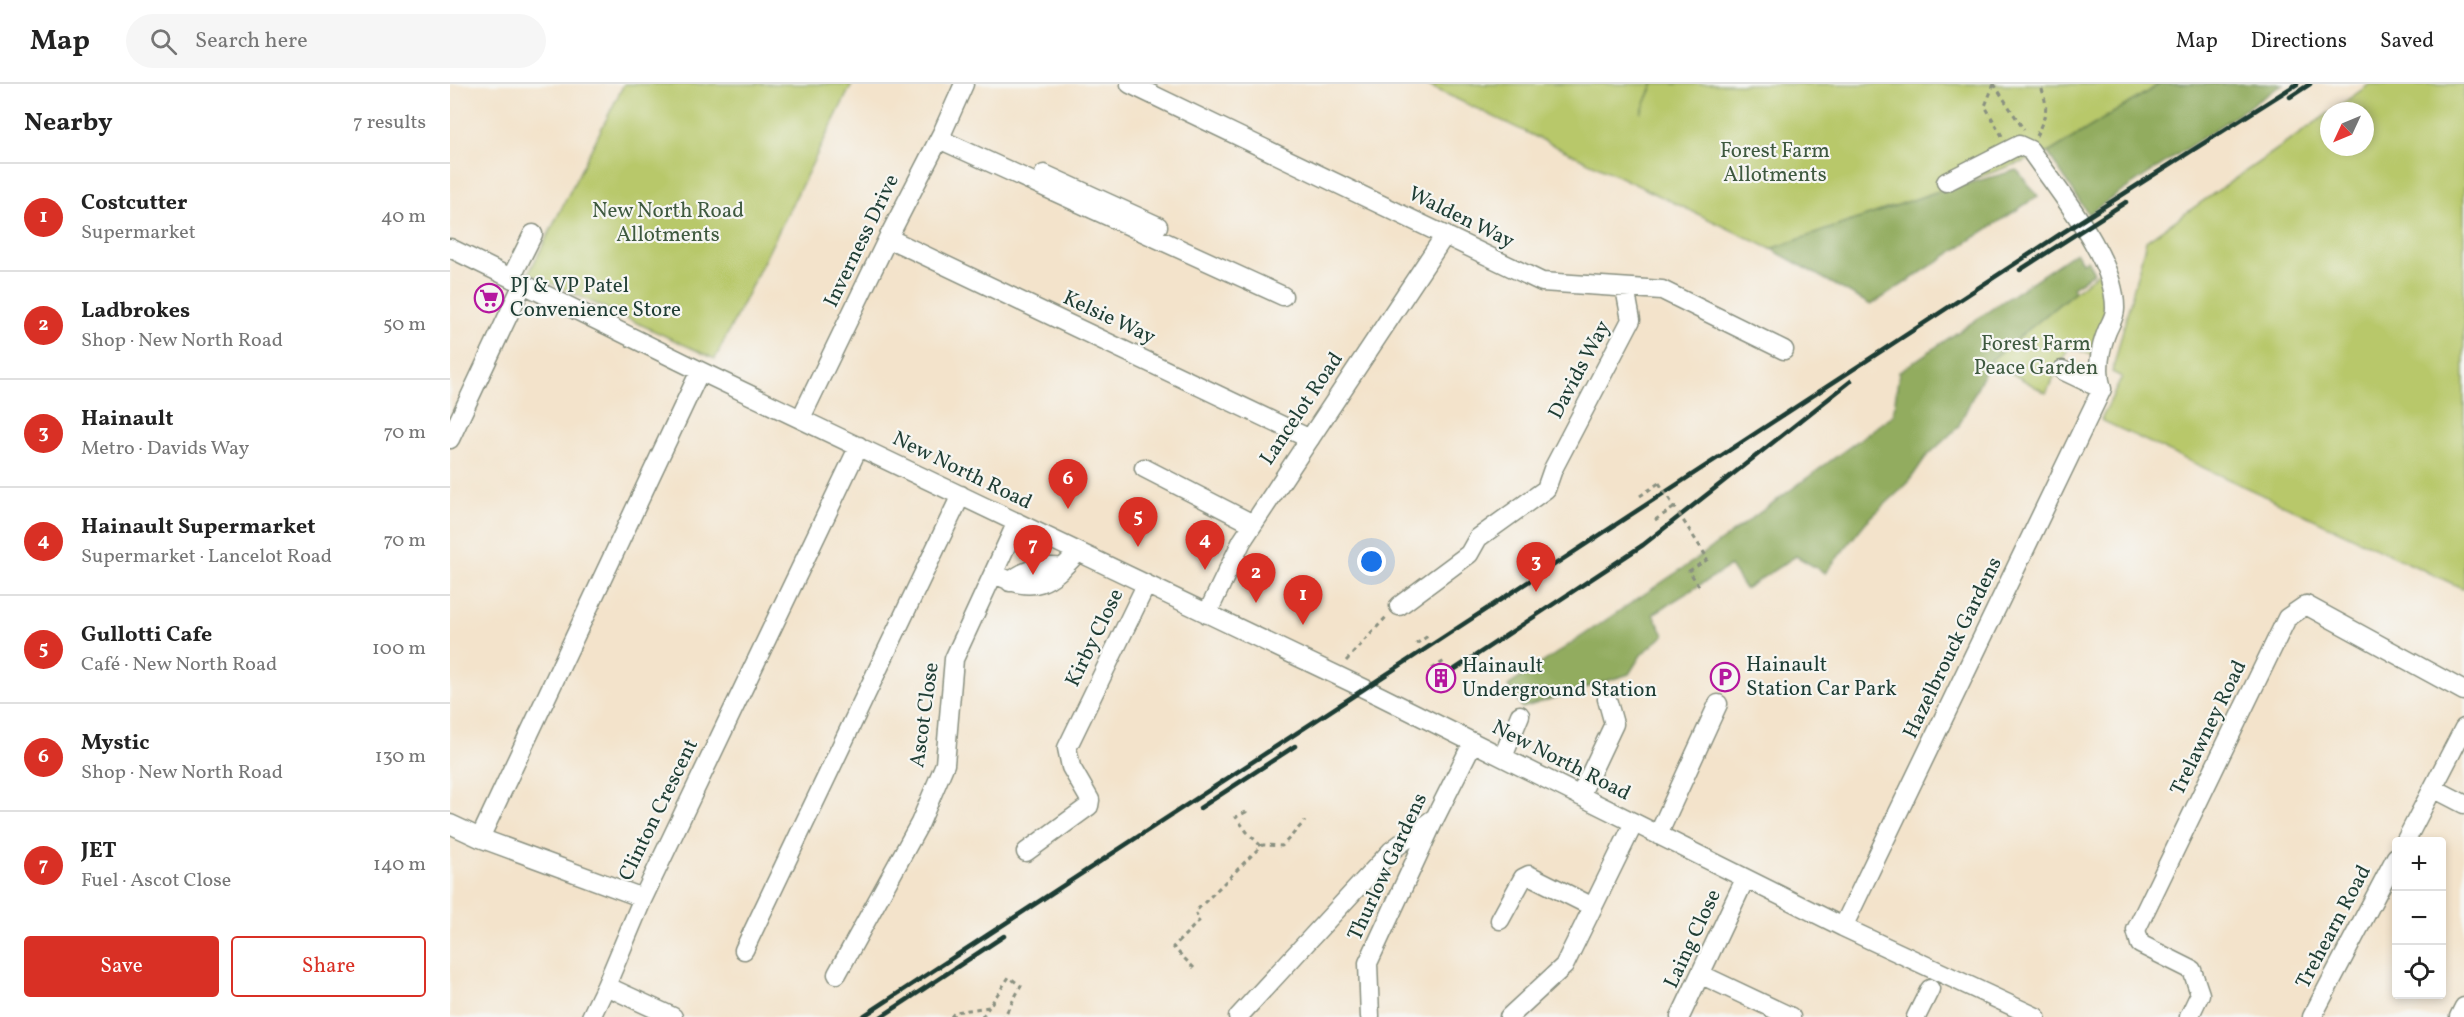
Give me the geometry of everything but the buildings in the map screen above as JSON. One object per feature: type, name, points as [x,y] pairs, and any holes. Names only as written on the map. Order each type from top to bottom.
[{"type":"street","name":"Inverness Drive","points":[[801,418],[964,84]]},
{"type":"street","name":"Walden Way","points":[[1130,84],[1542,282],[1662,290],[1784,350]]},
{"type":"street","points":[[941,135],[1096,196],[1279,290]]},
{"type":"street","points":[[1946,182],[2019,145],[2031,147],[2102,254],[2113,288],[2115,312],[2106,334],[2098,376],[2103,389]]},
{"type":"street","points":[[450,439],[517,281],[533,234]]},
{"type":"street","name":"Lancelot Road","points":[[1207,614],[1242,541],[1445,235]]},
{"type":"street","name":"Kelsie Way","points":[[888,238],[1310,439]]},
{"type":"street","name":"New North Road","points":[[450,248],[700,371],[1473,742],[1843,927],[2033,1016]]},
{"type":"street","name":"Davids Way","points":[[1399,606],[1469,554],[1478,538],[1546,489],[1553,469],[1631,320],[1625,288]]},
{"type":"street","points":[[2062,370],[2103,389]]},
{"type":"street","points":[[480,838],[700,371]]},
{"type":"street","name":"Hazelbrouck Gardens","points":[[1843,927],[2103,389]]},
{"type":"street","name":"Clinton Crescent","points":[[450,824],[480,838],[643,898],[859,446]]},
{"type":"street","points":[[1144,468],[1253,524]]},
{"type":"street","points":[[744,950],[961,495]]},
{"type":"street","name":"Ascot Close","points":[[837,974],[920,823],[945,764],[954,659],[1017,522]]},
{"type":"street","points":[[994,573],[1010,582],[1025,586],[1047,581],[1058,574],[1078,552]]},
{"type":"street","name":"Kirby Close","points":[[1026,852],[1089,806],[1090,800],[1071,767],[1067,748],[1146,585]]},
{"type":"street","name":"Trelawney Road","points":[[2189,1017],[2200,994],[2192,970],[2140,944],[2136,930],[2287,618],[2306,605],[2464,691]]},
{"type":"street","points":[[1580,795],[1614,724],[1607,699]]},
{"type":"street","points":[[1658,835],[1718,704]]},
{"type":"street","points":[[1503,757],[1520,715]]},
{"type":"street","points":[[2408,837],[2464,728]]},
{"type":"street","name":"Thurlow Gardens","points":[[1370,1017],[1368,963],[1473,742]]},
{"type":"street","points":[[2433,788],[2464,804]]},
{"type":"street","points":[[1238,1017],[1391,850],[1435,818]]},
{"type":"street","points":[[1509,1017],[1564,966],[1634,823]]},
{"type":"street","name":"Trehearn Road","points":[[2312,1017],[2392,866]]},
{"type":"street","points":[[1500,920],[1523,878],[1529,875],[1593,907]]},
{"type":"street","name":"Laing Close","points":[[1680,1017],[1745,879]]},
{"type":"street","points":[[591,1017],[643,898]]},
{"type":"street","points":[[1701,975],[1791,1017]]},
{"type":"street","points":[[606,986],[673,1017]]},
{"type":"street","points":[[1916,1017],[1930,989]]},
{"type":"street","points":[[2459,1017],[2464,1007]]},
{"type":"path","points":[[1994,84],[2031,147]]},
{"type":"path","points":[[1994,84],[1986,106],[2008,150]]},
{"type":"path","points":[[2031,147],[2043,120],[2047,103],[2040,84]]},
{"type":"path","points":[[1640,496],[1659,483],[1675,507],[1708,559],[1689,571],[1699,586]]},
{"type":"path","points":[[1655,520],[1675,507]]},
{"type":"path","points":[[1334,675],[1399,606]]},
{"type":"path","points":[[1416,644],[1431,634]]},
{"type":"path","points":[[1432,669],[1446,660]]},
{"type":"path","points":[[1244,808],[1246,812],[1236,817],[1262,846]]},
{"type":"path","points":[[1194,968],[1173,947],[1200,920],[1195,912],[1263,844],[1281,846],[1305,821]]},
{"type":"path","points":[[982,1017],[1009,977],[1021,986],[1004,1017]]},
{"type":"path","points":[[951,1017],[955,1012],[989,1007]]},
{"type":"green space","name":"New North Road Allotments","points":[[624,84],[852,84],[715,359],[529,273]]},
{"type":"green space","name":"Forest Farm Allotments","points":[[1425,84],[1653,84],[1641,113],[1654,84],[2160,84],[2048,153],[1771,249]]},
{"type":"green space","points":[[2160,84],[2283,84],[2088,214],[2048,153]]},
{"type":"green space","points":[[2370,84],[2464,84],[2464,589],[2101,420],[2122,377],[2112,372],[2146,241],[2320,119],[2320,156],[2374,156],[2374,102],[2345,102]]},
{"type":"green space","points":[[2017,170],[2038,196],[1871,305],[1771,249],[1933,193]]},
{"type":"green space","points":[[2076,252],[2082,262],[2087,260],[2094,272],[2073,287],[2075,291],[1990,361],[1958,427],[1925,458],[1908,483],[1866,522],[1825,573],[1796,556],[1745,589],[1730,566],[1653,614],[1664,635],[1641,655],[1629,674],[1522,708],[1508,686],[1695,560],[1893,415],[1899,372]]},
{"type":"green space","name":"Forest Farm Peace Garden","points":[[2100,271],[2110,293],[2093,355],[2069,347],[2046,393],[1990,361]]},
{"type":"railway","points":[[862,1017],[2062,233],[2297,84]]},
{"type":"railway","points":[[2290,97],[2310,84]]},
{"type":"railway","points":[[2020,270],[2126,202]]},
{"type":"railway","points":[[1446,675],[1643,545],[1851,381]]},
{"type":"railway","points":[[1200,808],[1295,746]]},
{"type":"railway","points":[[881,1017],[1004,936]]},
{"type":"place","name":"PJ & VP Patel Convenience Store","points":[[489,298]]},
{"type":"place","name":"Mystic","points":[[1068,509]]},
{"type":"place","name":"Gullotti Cafe","points":[[1138,547]]},
{"type":"place","name":"Hainault Supermarket","points":[[1205,570]]},
{"type":"place","name":"JET","points":[[1033,575]]},
{"type":"place","name":"Hainault","points":[[1536,592]]},
{"type":"place","name":"Ladbrokes","points":[[1256,603]]},
{"type":"place","name":"Costcutter","points":[[1303,625]]},
{"type":"place","name":"Hainault Station Car Park","points":[[1725,677]]},
{"type":"place","name":"Hainault Underground Station","points":[[1441,678]]}]
